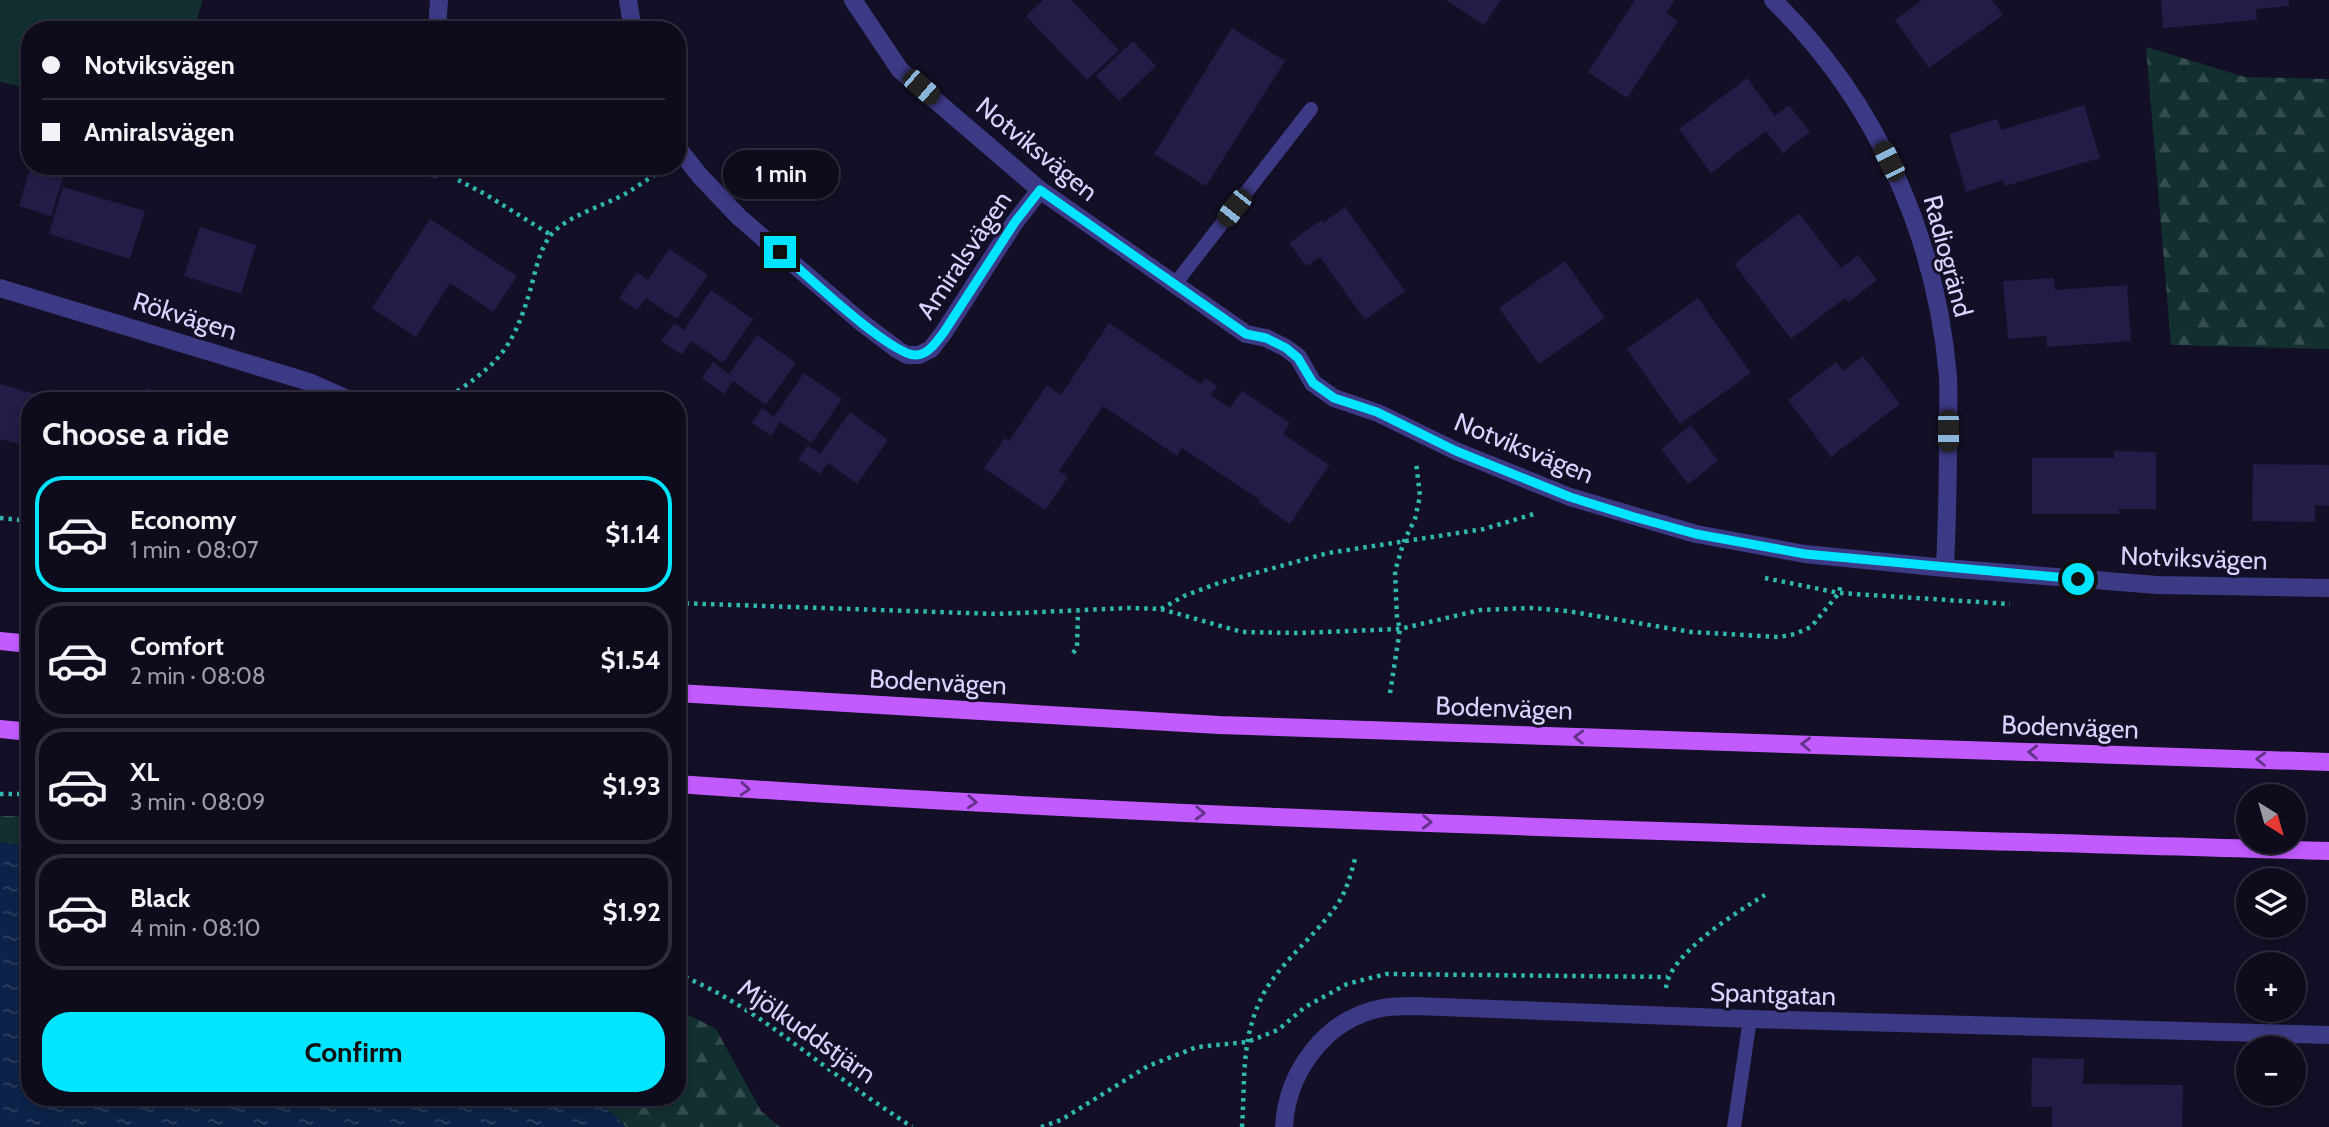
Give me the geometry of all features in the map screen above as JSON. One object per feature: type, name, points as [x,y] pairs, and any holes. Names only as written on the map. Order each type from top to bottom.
[{"type":"main road","points":[[0,641],[21,643]]},
{"type":"main road","name":"Bodenvägen","points":[[686,693],[1219,724],[2329,762]]},
{"type":"main road","points":[[0,729],[21,731]]},
{"type":"main road","points":[[686,785],[1191,813],[1777,836],[2329,851]]},
{"type":"street","points":[[438,21],[439,0]]},
{"type":"street","points":[[628,0],[631,21]]},
{"type":"street","name":"Notviksvägen","points":[[853,0],[900,69],[1040,190],[1246,334],[1266,338],[1286,348],[1298,358],[1313,383],[1326,394],[1353,406],[1377,412],[1456,451],[1570,497],[1696,534],[1805,554],[2157,585],[2329,588]]},
{"type":"street","name":"Radiogränd","points":[[1773,0],[1830,64],[1869,121],[1900,181],[1924,245],[1940,311],[1948,379],[1945,568]]},
{"type":"street","name":"Amiralsvägen","points":[[686,158],[739,217],[861,322],[907,355],[919,355],[931,349],[1015,222],[1040,190]]},
{"type":"street","name":"Rökvägen","points":[[0,288],[309,382],[332,392]]},
{"type":"street","name":"Spantgatan","points":[[1284,1127],[1285,1107],[1295,1076],[1313,1049],[1337,1027],[1367,1012],[1382,1008],[1415,1006],[1750,1019],[2329,1035]]},
{"type":"lane","points":[[1175,284],[1311,109]]},
{"type":"lane","points":[[1734,1127],[1750,1019]]},
{"type":"path","points":[[450,175],[551,235]]},
{"type":"path","points":[[456,392],[480,376],[510,345],[521,323],[542,252],[551,235],[570,220],[625,193],[653,175]]},
{"type":"path","points":[[1390,693],[1400,629],[1395,571],[1404,541],[1415,519],[1420,496],[1416,459]]},
{"type":"path","points":[[1161,609],[1184,596],[1219,583],[1328,553],[1484,529],[1535,513]]},
{"type":"path","points":[[0,518],[21,520]]},
{"type":"path","points":[[1758,577],[1839,593],[2023,605]]},
{"type":"path","points":[[686,603],[996,614],[1161,609],[1242,632],[1297,633],[1400,629],[1480,610],[1531,608],[1567,611],[1691,632],[1779,637],[1811,627],[1839,593]]},
{"type":"path","points":[[1073,653],[1077,648],[1078,611]]},
{"type":"path","points":[[0,794],[21,794]]},
{"type":"path","points":[[1242,1127],[1243,1064],[1251,1025],[1261,998],[1292,955],[1335,908],[1348,885],[1356,855]]},
{"type":"path","points":[[1664,1016],[1667,977],[1699,940],[1723,920],[1765,895]]},
{"type":"path","name":"Mjölkuddstjärn","points":[[686,978],[761,1017],[841,1079],[912,1127]]},
{"type":"path","points":[[1041,1127],[1060,1120],[1148,1066],[1197,1047],[1247,1042]]},
{"type":"green space","points":[[0,0],[203,0],[196,21],[21,21],[21,87],[0,82]]},
{"type":"green space","points":[[2146,47],[2245,77],[2329,79],[2329,349],[2171,345]]},
{"type":"green space","points":[[0,816],[21,816],[21,846],[0,842]]},
{"type":"green space","points":[[686,1014],[716,1029],[761,1111],[780,1127],[626,1127],[605,1106],[686,1106]]},
{"type":"water","points":[[0,842],[21,846],[21,1106],[605,1106],[626,1127],[0,1127]]},
{"type":"building","points":[[1043,0],[1071,0],[1119,50],[1087,80],[1026,16]]},
{"type":"building","points":[[1446,0],[1501,0],[1484,25]]},
{"type":"building","points":[[1635,0],[1675,0],[1666,13],[1678,21],[1627,98],[1588,72]]},
{"type":"building","points":[[1922,0],[1992,0],[2003,15],[1929,68],[1895,20]]},
{"type":"building","points":[[2161,0],[2289,0],[2289,6],[2256,9],[2257,20],[2163,28]]},
{"type":"building","points":[[1232,28],[1285,61],[1206,186],[1154,154]]},
{"type":"building","points":[[1133,41],[1156,66],[1119,101],[1096,76]]},
{"type":"building","points":[[1747,78],[1775,116],[1789,105],[1810,132],[1783,153],[1766,131],[1711,173],[1679,129]]},
{"type":"building","points":[[2084,105],[2100,158],[2005,186],[2003,180],[1966,192],[1949,134],[1997,119],[2001,130]]},
{"type":"building","points":[[28,175],[64,175],[51,216],[19,206]]},
{"type":"building","points":[[63,187],[145,211],[130,259],[49,234]]},
{"type":"building","points":[[1345,207],[1405,291],[1365,320],[1320,257],[1306,266],[1289,243]]},
{"type":"building","points":[[1799,213],[1841,268],[1858,255],[1877,280],[1849,302],[1845,298],[1791,339],[1734,264]]},
{"type":"building","points":[[430,219],[517,276],[493,312],[450,283],[416,337],[372,308]]},
{"type":"building","points":[[200,227],[256,245],[241,294],[184,276]]},
{"type":"building","points":[[669,249],[708,275],[677,319],[646,298],[637,310],[619,298],[637,272],[648,280]]},
{"type":"building","points":[[1565,261],[1605,318],[1539,364],[1499,308]]},
{"type":"building","points":[[2054,278],[2055,290],[2127,285],[2131,341],[2047,347],[2046,336],[2008,339],[2003,281]]},
{"type":"building","points":[[711,290],[753,319],[723,363],[691,341],[682,355],[661,341],[674,323],[684,330]]},
{"type":"building","points":[[1698,298],[1751,373],[1680,424],[1627,349]]},
{"type":"building","points":[[1109,323],[1201,384],[1205,378],[1217,386],[1211,395],[1230,408],[1242,391],[1290,423],[1283,434],[1329,465],[1290,524],[1258,502],[1260,500],[1182,448],[1177,456],[1103,406],[1059,471],[1068,477],[1045,510],[984,468],[1005,438],[1009,441],[1047,385],[1061,395]]},
{"type":"building","points":[[757,335],[796,363],[766,405],[733,381],[724,394],[702,378],[713,362],[729,374]]},
{"type":"building","points":[[1863,356],[1900,404],[1831,457],[1788,400],[1836,362],[1843,371]]},
{"type":"building","points":[[804,373],[842,399],[812,443],[780,422],[771,436],[752,423],[762,408],[774,417]]},
{"type":"building","points":[[0,384],[28,392],[21,392],[21,445],[0,439]]},
{"type":"building","points":[[850,412],[888,440],[857,484],[828,463],[820,474],[798,459],[808,445],[820,454]]},
{"type":"building","points":[[1691,425],[1718,461],[1688,484],[1661,449]]},
{"type":"building","points":[[2114,451],[2156,452],[2156,509],[2119,509],[2119,514],[2032,514],[2032,458],[2114,458]]},
{"type":"building","points":[[2253,464],[2329,465],[2329,506],[2315,505],[2315,522],[2252,521]]},
{"type":"building","points":[[2032,1058],[2084,1059],[2083,1084],[2183,1085],[2182,1127],[2052,1127],[2052,1107],[2031,1107]]},
{"type":"route","points":[[780,252],[898,350],[907,355],[919,355],[931,349],[944,332],[1015,222],[1040,190],[1246,334],[1266,338],[1286,348],[1298,358],[1313,383],[1326,394],[1353,406],[1377,412],[1456,451],[1570,497],[1696,534],[1805,554],[2078,579]]}]
